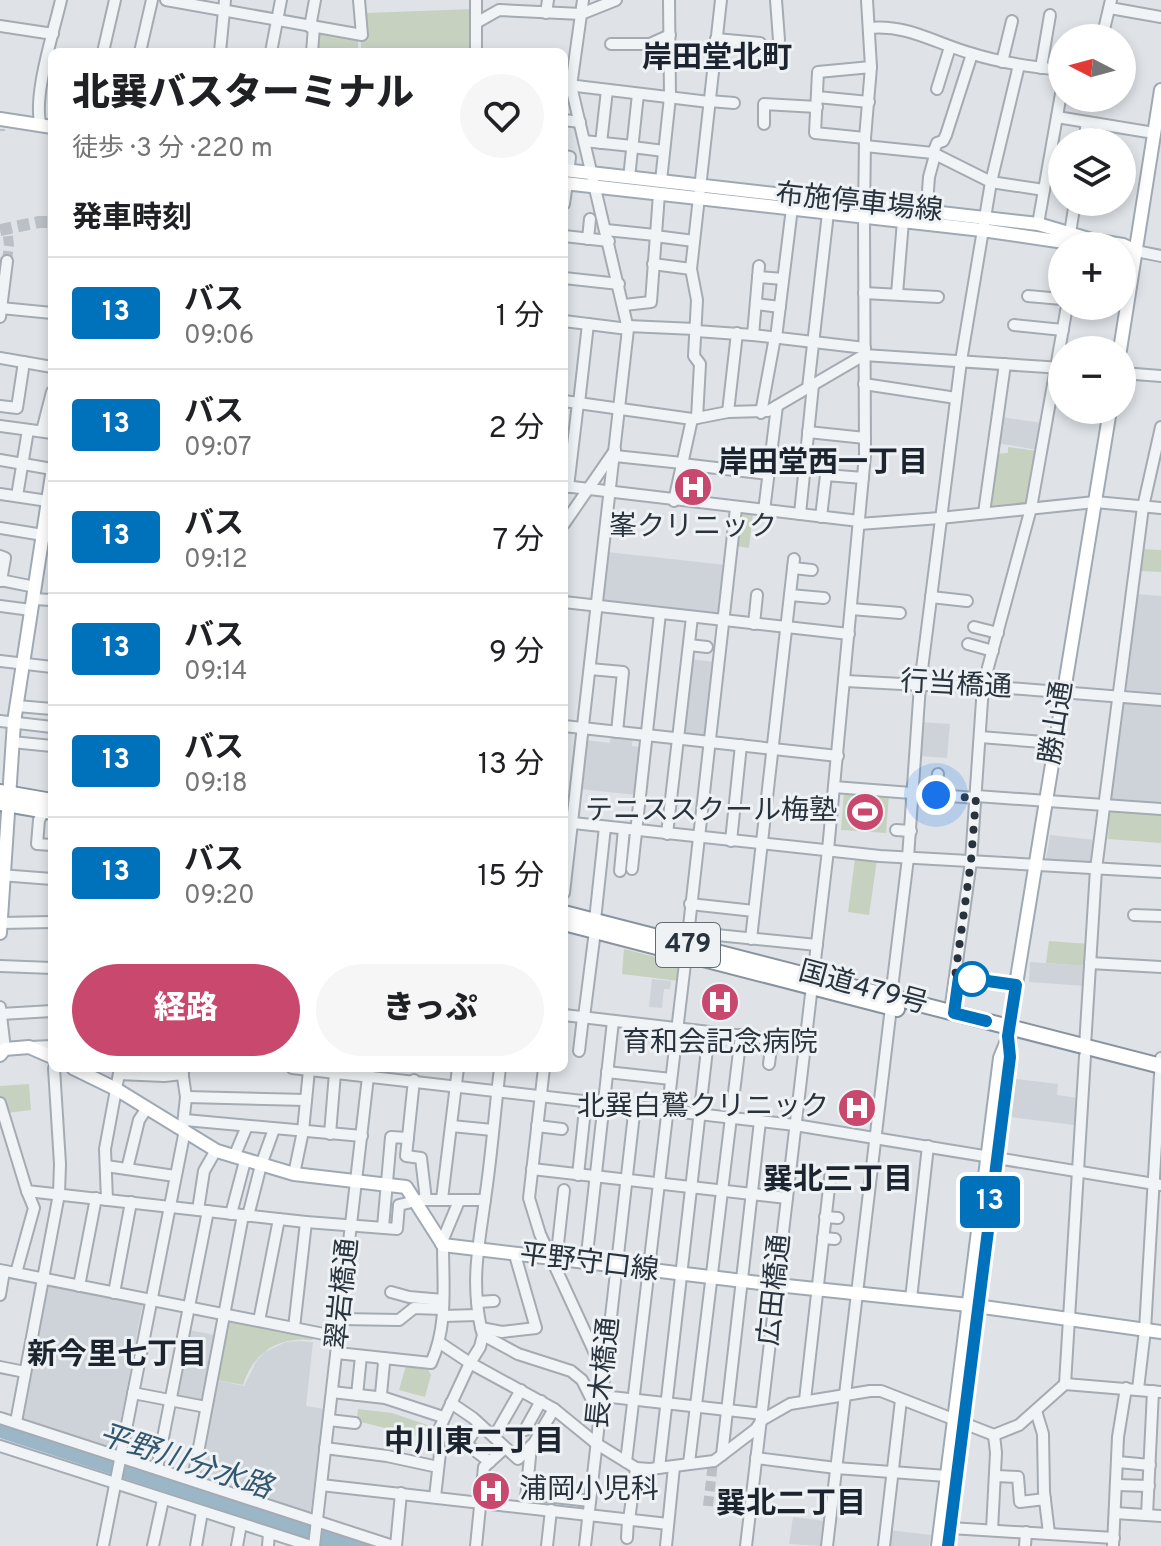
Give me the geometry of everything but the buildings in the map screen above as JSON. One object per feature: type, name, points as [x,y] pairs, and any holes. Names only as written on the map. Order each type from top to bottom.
[{"type":"highway","points":[[4,798],[48,805]]},
{"type":"highway","name":"国道479号","points":[[568,915],[595,926]]},
{"type":"highway","name":"国道479号","points":[[568,923],[687,944],[891,1002],[1160,1070]]},
{"type":"highway","name":"国道479号","points":[[891,1002],[950,1012],[1009,1031]]},
{"type":"main road","points":[[1136,251],[1156,155],[1154,133],[1161,91]]},
{"type":"main road","points":[[1,120],[46,122]]},
{"type":"main road","name":"布施停車場線","points":[[568,172],[594,180],[983,224],[1048,236]]},
{"type":"main road","name":"布施停車場線","points":[[594,180],[629,178],[660,188]]},
{"type":"main road","name":"布施停車場線","points":[[700,192],[828,213],[864,211],[903,221],[1038,224],[1054,232]]},
{"type":"main road","name":"勝山通","points":[[948,1546],[958,1422],[991,1157],[1010,1057],[1009,1031],[1108,424]]},
{"type":"main road","points":[[0,933],[4,798],[33,599],[45,544],[48,501]]},
{"type":"main road","points":[[2,1052],[29,1047],[48,1055]]},
{"type":"main road","points":[[81,1072],[184,1126],[216,1150],[240,1159],[294,1174],[406,1187],[420,1201],[442,1244]]},
{"type":"main road","name":"平野守口線","points":[[442,1244],[649,1271],[973,1306],[1161,1332]]},
{"type":"main road","name":"勝山通","points":[[938,1546],[958,1422]]},
{"type":"street","points":[[51,48],[61,0]]},
{"type":"street","points":[[104,48],[115,0]]},
{"type":"street","points":[[141,48],[152,0]]},
{"type":"street","points":[[166,0],[224,5],[278,20],[362,35],[359,0]]},
{"type":"street","points":[[272,48],[281,0]]},
{"type":"street","points":[[312,48],[315,0]]},
{"type":"street","points":[[476,0],[476,48]]},
{"type":"street","points":[[546,13],[548,0]]},
{"type":"street","points":[[569,67],[583,0]]},
{"type":"street","points":[[476,23],[499,10],[581,14],[616,0]]},
{"type":"street","points":[[624,305],[651,302],[670,97],[669,0]]},
{"type":"street","points":[[674,501],[694,419],[700,364],[694,356],[697,300],[691,269],[721,0]]},
{"type":"street","points":[[776,0],[779,40]]},
{"type":"street","name":"広田橋通","points":[[746,1546],[828,850],[863,478],[865,142],[871,67],[867,0]]},
{"type":"street","points":[[1105,24],[1110,4],[1161,17]]},
{"type":"street","points":[[220,48],[224,5]]},
{"type":"street","points":[[1041,68],[1050,15]]},
{"type":"street","points":[[1002,62],[1012,21]]},
{"type":"street","points":[[0,26],[53,34]]},
{"type":"street","points":[[869,28],[888,26],[913,31],[972,54],[1048,69]]},
{"type":"street","points":[[611,44],[650,44],[670,35]]},
{"type":"street","points":[[716,39],[760,43]]},
{"type":"street","points":[[937,89],[950,47]]},
{"type":"street","points":[[927,204],[937,143],[943,141],[946,135],[972,54]]},
{"type":"street","points":[[827,1546],[911,831],[920,685],[940,518],[983,224],[1019,65]]},
{"type":"street","points":[[871,67],[818,72],[815,133],[934,154],[991,182],[1044,190]]},
{"type":"street","points":[[568,85],[734,103]]},
{"type":"street","points":[[46,122],[47,87]]},
{"type":"street","points":[[568,88],[580,122],[628,327],[598,606],[568,823],[908,858],[1161,872]]},
{"type":"street","points":[[601,143],[607,90]]},
{"type":"street","points":[[629,178],[638,94]]},
{"type":"street","points":[[764,124],[764,104],[869,102]]},
{"type":"street","points":[[1038,224],[1058,112]]},
{"type":"street","points":[[1057,117],[1154,133]]},
{"type":"street","points":[[568,120],[580,122]]},
{"type":"street","points":[[1086,128],[1087,122]]},
{"type":"street","points":[[584,141],[664,151]]},
{"type":"street","points":[[761,413],[776,338],[792,208]]},
{"type":"street","points":[[800,514],[813,342],[828,213]]},
{"type":"street","points":[[588,239],[590,219]]},
{"type":"street","points":[[897,294],[903,221]]},
{"type":"street","points":[[606,230],[694,241]]},
{"type":"street","points":[[568,236],[609,241]]},
{"type":"street","points":[[1136,251],[1161,256]]},
{"type":"street","points":[[7,261],[1,312],[48,313]]},
{"type":"street","points":[[653,264],[691,269]]},
{"type":"street","points":[[753,335],[759,271],[783,279]]},
{"type":"street","points":[[568,278],[619,284]]},
{"type":"street","points":[[864,293],[938,297]]},
{"type":"street","points":[[1028,296],[1048,298]]},
{"type":"street","points":[[756,304],[780,307]]},
{"type":"street","points":[[1063,336],[1065,320]]},
{"type":"street","points":[[568,322],[695,329],[864,351],[1048,367]]},
{"type":"street","points":[[568,473],[588,324]]},
{"type":"street","points":[[1014,325],[1063,330]]},
{"type":"street","points":[[728,412],[737,333]]},
{"type":"street","points":[[568,402],[694,419],[728,412],[761,413],[811,387],[864,351]]},
{"type":"street","points":[[0,358],[48,366]]},
{"type":"street","points":[[0,406],[17,408],[24,362]]},
{"type":"street","points":[[984,513],[1005,364]]},
{"type":"street","points":[[1136,374],[1161,376]]},
{"type":"street","points":[[864,384],[956,398]]},
{"type":"street","points":[[764,511],[777,406]]},
{"type":"street","points":[[950,1012],[971,861],[983,686],[1031,508],[1048,424]]},
{"type":"street","points":[[0,426],[47,432]]},
{"type":"street","points":[[1065,1384],[1096,869],[1143,507],[1161,427]]},
{"type":"street","points":[[17,496],[28,430]]},
{"type":"street","points":[[808,432],[865,438]]},
{"type":"street","points":[[616,452],[682,464],[768,474]]},
{"type":"street","points":[[568,518],[616,452]]},
{"type":"street","points":[[0,460],[48,468]]},
{"type":"street","points":[[821,517],[826,475],[863,478]]},
{"type":"street","points":[[568,486],[611,494],[859,522],[940,518],[1095,502],[1161,508]]},
{"type":"street","points":[[0,494],[48,501]]},
{"type":"street","points":[[627,1538],[634,1399],[736,508]]},
{"type":"street","points":[[0,528],[45,544]]},
{"type":"street","points":[[0,556],[5,558],[0,580],[33,599]]},
{"type":"street","points":[[751,939],[794,564],[812,570]]},
{"type":"street","points":[[754,624],[757,595]]},
{"type":"street","points":[[790,595],[824,598]]},
{"type":"street","points":[[931,597],[967,601]]},
{"type":"street","points":[[0,606],[33,599],[48,600]]},
{"type":"street","points":[[568,602],[849,634]]},
{"type":"street","points":[[851,609],[900,613]]},
{"type":"street","points":[[620,871],[647,735],[660,613]]},
{"type":"street","points":[[667,834],[692,617]]},
{"type":"street","points":[[974,627],[998,633]]},
{"type":"street","points":[[968,644],[993,651]]},
{"type":"street","points":[[689,645],[707,647]]},
{"type":"street","points":[[0,661],[48,667]]},
{"type":"street","points":[[590,669],[623,672],[617,732]]},
{"type":"street","name":"行当橋通","points":[[846,681],[983,686],[1161,700]]},
{"type":"street","points":[[17,706],[48,709]]},
{"type":"street","points":[[0,721],[48,726]]},
{"type":"street","points":[[568,726],[838,756]]},
{"type":"street","points":[[980,737],[1055,743]]},
{"type":"street","points":[[12,742],[48,746]]},
{"type":"street","points":[[731,841],[741,745]]},
{"type":"street","points":[[936,795],[938,774]]},
{"type":"street","points":[[834,787],[1161,809]]},
{"type":"street","points":[[48,808],[39,820],[37,844],[48,845]]},
{"type":"street","points":[[579,1051],[605,827]]},
{"type":"street","points":[[630,830],[632,869]]},
{"type":"street","points":[[896,830],[911,831]]},
{"type":"street","points":[[2,875],[48,879]]},
{"type":"street","points":[[690,904],[754,911]]},
{"type":"street","points":[[1134,915],[1161,916]]},
{"type":"street","points":[[1,923],[48,922]]},
{"type":"street","points":[[687,944],[751,939],[817,945]]},
{"type":"street","points":[[1090,963],[1161,967]]},
{"type":"street","points":[[0,966],[48,968]]},
{"type":"street","points":[[0,1007],[2,1052]]},
{"type":"street","points":[[1,1014],[48,1011]]},
{"type":"street","points":[[568,1015],[804,1043]]},
{"type":"street","points":[[586,1263],[613,1021]]},
{"type":"street","points":[[659,1468],[709,1032]]},
{"type":"street","points":[[689,1463],[741,1035]]},
{"type":"street","points":[[769,1064],[772,1039]]},
{"type":"street","points":[[29,1047],[48,1046]]},
{"type":"street","points":[[1147,1515],[1150,1465],[1145,1330],[1157,1184],[1161,1058]]},
{"type":"street","points":[[16,1422],[59,1194],[54,1072]]},
{"type":"street","points":[[79,1286],[102,1199],[105,1149],[120,1072]]},
{"type":"street","points":[[129,1072],[164,1076],[178,1072]]},
{"type":"street","points":[[103,1546],[184,1126],[186,1097],[182,1072]]},
{"type":"street","points":[[294,1174],[303,1131],[309,1072]]},
{"type":"street","points":[[326,1072],[369,1072],[795,1125],[1157,1184]]},
{"type":"street","name":"翠岩橋通","points":[[312,1546],[369,1072]]},
{"type":"street","points":[[442,1199],[458,1072]]},
{"type":"street","points":[[435,1497],[440,1453],[436,1436],[480,1347],[482,1332],[477,1302],[476,1250],[499,1072]]},
{"type":"street","points":[[544,1072],[529,1198],[604,1375]]},
{"type":"street","points":[[607,1072],[671,1079]]},
{"type":"street","points":[[330,1134],[335,1073]]},
{"type":"street","points":[[414,1080],[406,1156],[421,1158],[420,1201]]},
{"type":"street","points":[[186,1097],[306,1100]]},
{"type":"street","points":[[578,1175],[586,1100]]},
{"type":"street","points":[[0,1103],[34,1208],[0,1295]]},
{"type":"street","name":"長木橋通","points":[[585,1546],[635,1105]]},
{"type":"street","points":[[127,1169],[139,1120],[147,1108]]},
{"type":"street","points":[[722,1455],[760,1121]]},
{"type":"street","points":[[184,1126],[247,1126],[362,1136]]},
{"type":"street","points":[[193,1479],[241,1215],[240,1159],[247,1126]]},
{"type":"street","points":[[451,1126],[493,1130]]},
{"type":"street","points":[[537,1126],[562,1129]]},
{"type":"street","points":[[241,1215],[274,1129]]},
{"type":"street","points":[[383,1227],[391,1137],[408,1138]]},
{"type":"street","points":[[911,1299],[928,1146]]},
{"type":"street","points":[[0,1152],[13,1148]]},
{"type":"street","points":[[157,1468],[190,1307],[203,1210],[204,1171],[216,1150]]},
{"type":"street","points":[[106,1166],[175,1176]]},
{"type":"street","points":[[532,1169],[787,1198]]},
{"type":"street","points":[[805,1400],[831,1170]]},
{"type":"street","points":[[552,1258],[557,1253],[564,1190]]},
{"type":"street","points":[[27,1191],[351,1227],[397,1229],[399,1205],[442,1199],[485,1200]]},
{"type":"street","points":[[337,1353],[431,1363],[440,1343],[442,1244],[459,1201]]},
{"type":"street","points":[[114,1293],[131,1202]]},
{"type":"street","points":[[825,1217],[838,1218]]},
{"type":"street","points":[[259,1321],[279,1219]]},
{"type":"street","points":[[294,1328],[306,1222]]},
{"type":"street","points":[[823,1238],[835,1239]]},
{"type":"street","points":[[482,1332],[536,1328],[515,1255]]},
{"type":"street","points":[[7,1271],[339,1337]]},
{"type":"street","points":[[391,1292],[478,1315]]},
{"type":"street","points":[[477,1302],[494,1301]]},
{"type":"street","points":[[341,1319],[399,1320],[414,1308],[443,1308]]},
{"type":"street","points":[[482,1332],[518,1354],[571,1371],[582,1380],[596,1408],[600,1410]]},
{"type":"street","points":[[440,1343],[554,1409],[597,1444],[631,1465],[659,1468],[713,1462],[756,1429],[762,1417]]},
{"type":"street","points":[[357,1395],[361,1356]]},
{"type":"street","points":[[378,1397],[381,1394],[384,1363],[381,1358]]},
{"type":"street","points":[[0,1367],[25,1372]]},
{"type":"street","points":[[602,1396],[762,1417],[805,1400],[881,1391],[994,1435],[1019,1425],[1065,1384],[1145,1390]]},
{"type":"street","points":[[494,1437],[521,1390]]},
{"type":"street","points":[[950,1528],[1049,1533],[1114,1542],[1118,1437],[1145,1390]]},
{"type":"street","points":[[332,1392],[378,1397],[443,1417]]},
{"type":"street","points":[[133,1393],[206,1407]]},
{"type":"street","points":[[884,1546],[901,1400]]},
{"type":"street","points":[[525,1430],[541,1401]]},
{"type":"street","points":[[451,1403],[518,1459],[531,1446],[554,1409]]},
{"type":"street","points":[[1036,1411],[1043,1434],[1049,1533]]},
{"type":"street","points":[[0,1418],[394,1546],[401,1493]]},
{"type":"street","points":[[329,1420],[355,1423]]},
{"type":"street","points":[[479,1424],[466,1444],[490,1462]]},
{"type":"street","points":[[992,1530],[994,1435]]},
{"type":"street","points":[[0,1446],[312,1546]]},
{"type":"street","points":[[525,1508],[531,1446]]},
{"type":"street","points":[[325,1448],[438,1467]]},
{"type":"street","points":[[476,1546],[484,1467],[505,1448]]},
{"type":"street","points":[[756,1458],[836,1468],[947,1476]]},
{"type":"street","points":[[1118,1462],[1150,1465]]},
{"type":"street","points":[[666,1546],[674,1467]]},
{"type":"street","points":[[995,1476],[1018,1477],[1020,1502],[1045,1499]]},
{"type":"street","points":[[321,1485],[668,1524]]},
{"type":"street","points":[[1117,1485],[1149,1486]]},
{"type":"street","points":[[527,1494],[590,1501]]},
{"type":"street","points":[[153,1546],[163,1500]]},
{"type":"street","points":[[547,1546],[551,1510]]},
{"type":"street","points":[[196,1546],[202,1512]]},
{"type":"street","points":[[1115,1513],[1161,1516]]},
{"type":"street","points":[[237,1546],[241,1524]]},
{"type":"street","points":[[1025,1546],[1026,1532]]},
{"type":"street","points":[[268,1546],[269,1533]]},
{"type":"shaded area","points":[[1001,417],[1042,423],[1038,450],[997,443]]},
{"type":"shaded area","points":[[607,552],[726,565],[720,617],[602,604]]},
{"type":"shaded area","points":[[1137,594],[1161,596],[1161,693],[1124,690]]},
{"type":"shaded area","points":[[690,659],[715,662],[707,739],[682,736]]},
{"type":"shaded area","points":[[1122,703],[1161,706],[1161,805],[1111,802],[1108,799]]},
{"type":"shaded area","points":[[920,722],[950,724],[947,758],[917,756]]},
{"type":"shaded area","points":[[611,734],[633,736],[632,746],[641,747],[636,795],[580,789],[586,740],[610,743]]},
{"type":"shaded area","points":[[1050,835],[1095,840],[1092,863],[1046,859]]},
{"type":"shaded area","points":[[1030,962],[1087,966],[1085,986],[1029,982]]},
{"type":"shaded area","points":[[652,979],[671,981],[670,989],[664,989],[662,1008],[649,1007]]},
{"type":"shaded area","points":[[1015,1079],[1058,1084],[1057,1095],[1077,1098],[1074,1125],[1010,1117]]},
{"type":"shaded area","points":[[45,1284],[143,1302],[115,1450],[19,1420]]},
{"type":"shaded area","points":[[188,1330],[215,1335],[203,1403],[175,1398]]},
{"type":"shaded area","points":[[286,1342],[313,1342],[306,1406],[324,1409],[310,1515],[198,1477],[216,1380],[244,1386],[257,1360],[265,1352]]},
{"type":"shaded area","points":[[793,1517],[825,1521],[822,1546],[789,1544]]},
{"type":"shaded area","points":[[889,1530],[931,1535],[929,1546],[887,1546]]},
{"type":"green space","points":[[472,9],[471,48],[361,48],[361,39],[367,36],[366,13]]},
{"type":"green space","points":[[319,35],[358,37],[358,48],[318,48]]},
{"type":"green space","points":[[1008,447],[1037,451],[1029,500],[1026,503],[992,506],[995,454],[1008,453]]},
{"type":"green space","points":[[739,511],[753,513],[749,548],[735,546]]},
{"type":"green space","points":[[1142,549],[1161,550],[1161,572],[1139,571]]},
{"type":"green space","name":"テニススクール梅塾","points":[[844,792],[889,795],[886,833],[841,830]]},
{"type":"green space","points":[[1110,809],[1161,812],[1161,843],[1108,839]]},
{"type":"green space","points":[[855,859],[877,860],[869,915],[848,912]]},
{"type":"green space","points":[[1049,941],[1089,944],[1087,966],[1046,963]]},
{"type":"green space","points":[[624,949],[679,963],[679,981],[622,974]]},
{"type":"green space","points":[[29,1084],[31,1110],[7,1113],[0,1100],[0,1086]]},
{"type":"green space","points":[[229,1320],[313,1336],[312,1340],[288,1341],[268,1349],[253,1364],[243,1385],[217,1380]]},
{"type":"green space","points":[[407,1362],[425,1364],[431,1375],[425,1397],[399,1390]]},
{"type":"green space","points":[[358,1409],[392,1413],[439,1429],[435,1437],[425,1435],[424,1438],[361,1422],[356,1427]]},
{"type":"water","name":"平野川分水路","points":[[0,1423],[377,1546],[319,1546],[309,1539],[0,1438]]},
{"type":"tunnel","points":[[0,230],[48,222]]},
{"type":"tunnel","points":[[7,228],[7,261]]},
{"type":"tunnel","points":[[708,1506],[713,1462]]},
{"type":"bus line","name":"13","points":[[948,1546],[1010,1057],[1008,1036],[1016,985],[959,977],[954,1013],[986,1021]]},
{"type":"place","name":"峯クリニック","points":[[693,487]]},
{"type":"place","name":"テニススクール梅塾","points":[[865,812]]},
{"type":"place","name":"育和会記念病院","points":[[720,1002]]},
{"type":"place","name":"北巽白鷲クリニック","points":[[857,1108]]},
{"type":"place","name":"浦岡小児科","points":[[491,1491]]},
{"type":"district","name":"岸田堂北町","points":[[717,59]]},
{"type":"district","name":"岸田堂西一丁目","points":[[823,464]]},
{"type":"district","name":"巽北三丁目","points":[[838,1181]]},
{"type":"district","name":"新今里七丁目","points":[[117,1356]]},
{"type":"district","name":"中川東二丁目","points":[[474,1443]]},
{"type":"district","name":"巽北二丁目","points":[[791,1505]]},
{"type":"route","points":[[936,795],[976,798],[955,977],[972,979]]}]
